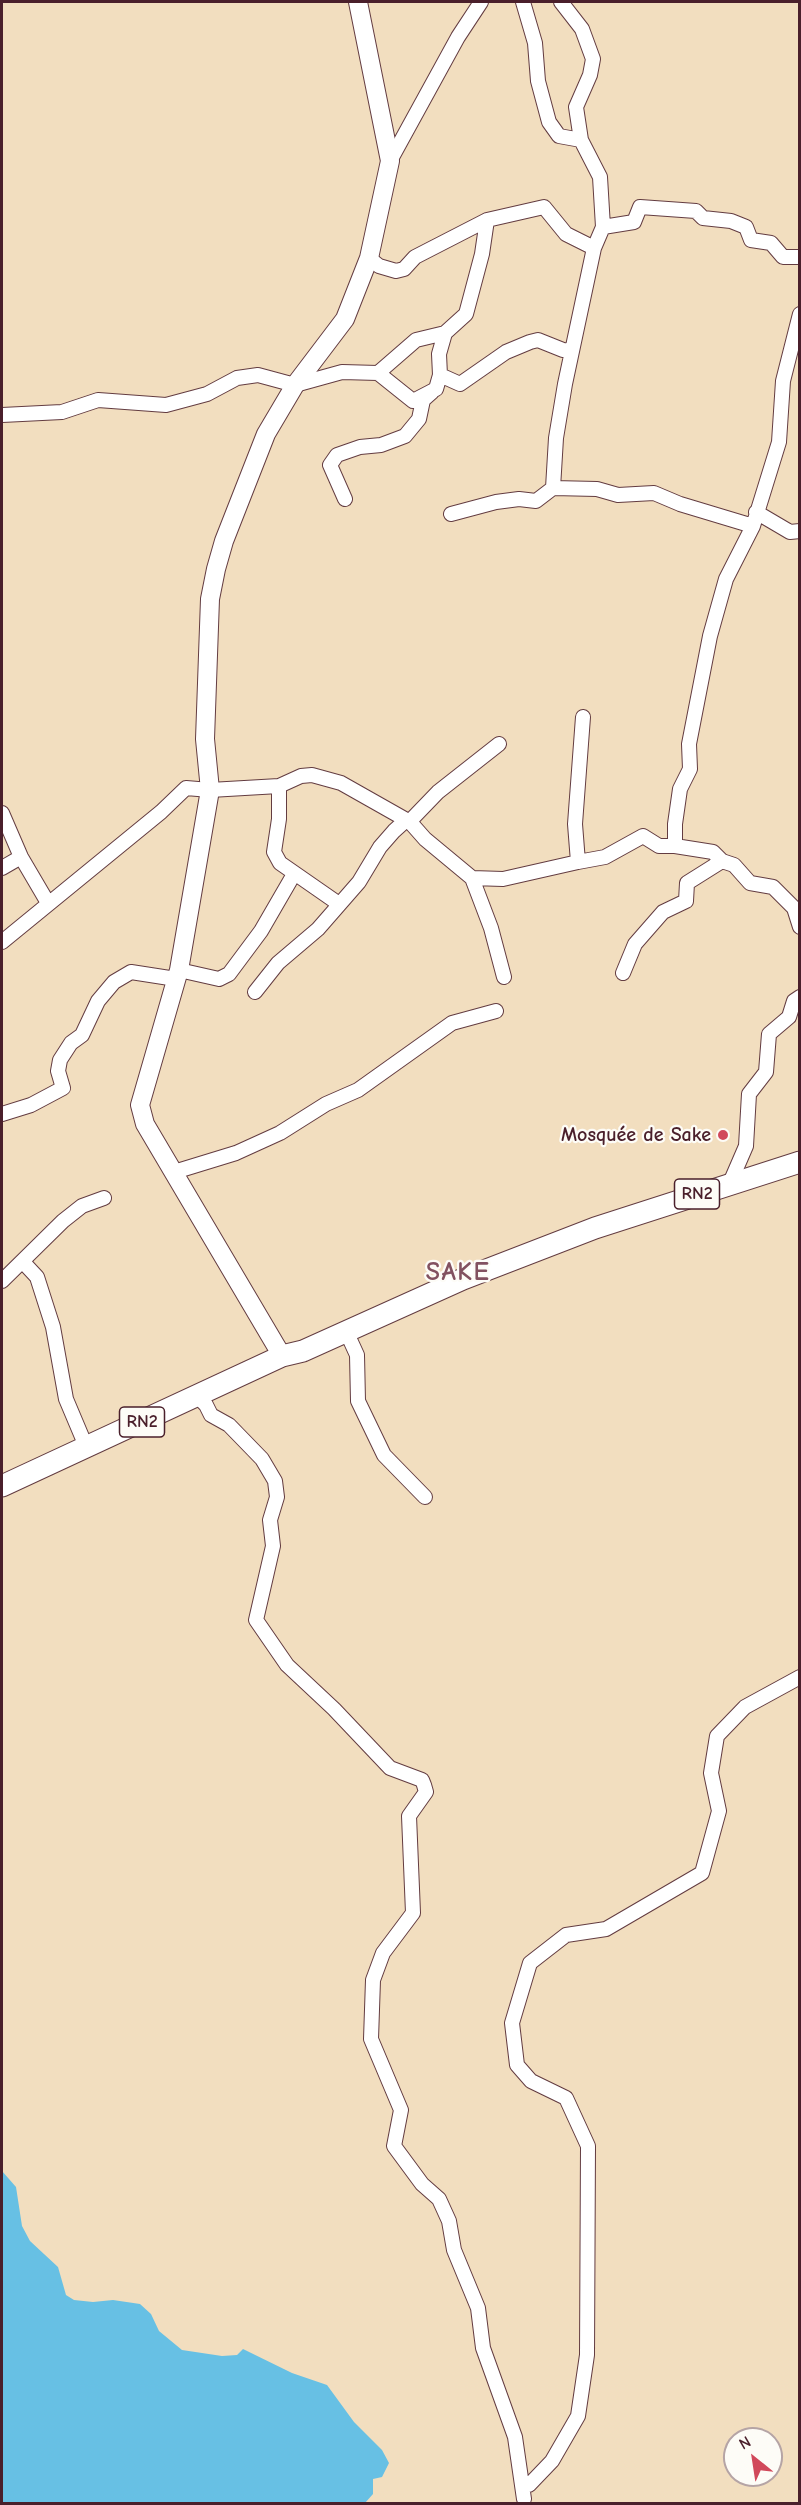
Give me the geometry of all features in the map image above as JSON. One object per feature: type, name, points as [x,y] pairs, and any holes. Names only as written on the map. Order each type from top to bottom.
[{"type":"highway","name":"RN2","points":[[2,1486],[198,1397],[282,1356],[303,1351],[462,1279],[595,1228],[800,1162]]},
{"type":"main road","points":[[282,1356],[145,1124],[140,1105],[178,974],[210,790],[205,739],[210,599],[224,541],[266,434],[295,385],[345,319],[369,258],[390,161],[358,2]]},
{"type":"street","points":[[390,161],[458,37],[481,2]]},
{"type":"street","points":[[523,2],[535,43],[538,81],[549,122],[559,136],[581,140]]},
{"type":"street","points":[[553,488],[556,438],[572,351],[594,248],[603,226],[600,177],[581,140],[576,107],[590,75],[593,59],[582,29],[561,2]]},
{"type":"street","points":[[369,258],[379,266],[396,271],[404,269],[415,256],[487,220],[544,207],[566,234],[594,248]]},
{"type":"street","points":[[603,226],[634,222],[640,207],[696,211],[703,218],[731,221],[746,227],[751,240],[771,243],[783,257],[800,257]]},
{"type":"street","points":[[378,373],[416,340],[445,333],[466,314],[484,246],[487,220]]},
{"type":"street","points":[[675,846],[675,808],[680,789],[690,769],[689,744],[710,636],[726,579],[755,519],[778,442],[783,381],[800,314]]},
{"type":"street","points":[[345,499],[330,465],[337,454],[360,447],[381,445],[405,436],[419,419],[423,400],[438,382],[439,354],[445,333]]},
{"type":"street","points":[[2,415],[62,412],[98,400],[117,404],[166,405],[207,394],[237,378],[258,375],[295,385],[342,372],[378,373],[413,401],[438,382],[460,384],[507,352],[538,340],[562,350],[572,351]]},
{"type":"street","points":[[451,514],[496,502],[519,499],[536,501],[553,488],[597,489],[618,495],[654,493],[680,504],[755,519],[790,532],[800,531]]},
{"type":"street","points":[[578,862],[575,824],[583,717]]},
{"type":"street","points":[[255,992],[278,963],[318,928],[359,882],[380,847],[405,821],[411,820],[438,792],[499,744]]},
{"type":"street","points":[[2,942],[161,812],[186,788],[210,790],[279,786],[301,776],[326,778],[364,795],[415,826],[425,839],[472,878],[491,928],[504,977]]},
{"type":"street","points":[[279,786],[279,819],[274,852],[280,863],[339,904]]},
{"type":"street","points":[[2,813],[21,857],[48,903]]},
{"type":"street","points":[[472,878],[503,879],[605,857],[643,836],[660,846],[712,852],[722,861],[734,865],[750,883],[773,887],[794,908],[800,927]]},
{"type":"street","points":[[2,868],[21,857]]},
{"type":"street","points":[[623,973],[635,944],[663,912],[686,901],[687,883],[722,861]]},
{"type":"street","points":[[2,1114],[31,1105],[63,1088],[58,1071],[60,1060],[71,1043],[82,1035],[98,1001],[114,982],[131,972],[219,979],[229,974],[261,931],[294,874]]},
{"type":"street","points":[[730,1183],[746,1146],[749,1094],[766,1072],[769,1034],[789,1017],[794,1001],[800,997]]},
{"type":"street","points":[[174,1172],[236,1153],[280,1133],[326,1104],[358,1090],[452,1023],[496,1011]]},
{"type":"street","points":[[2,1281],[82,1206],[104,1198]]},
{"type":"street","points":[[23,1262],[37,1277],[53,1327],[66,1400],[86,1444],[92,1446]]},
{"type":"street","points":[[346,1331],[357,1355],[358,1401],[384,1455],[425,1497]]},
{"type":"street","points":[[198,1397],[212,1415],[229,1425],[262,1459],[274,1481],[277,1497],[270,1520],[273,1546],[256,1620],[287,1665],[334,1709],[390,1768],[422,1780],[424,1785],[426,1792],[409,1816],[413,1913],[383,1953],[373,1980],[371,2039],[401,2110],[394,2146],[422,2184],[439,2199],[449,2221],[454,2250],[478,2308],[483,2348],[515,2438],[524,2499]]},
{"type":"street","points":[[529,2485],[552,2461],[579,2416],[587,2355],[588,2146],[566,2098],[531,2081],[517,2065],[512,2023],[530,1963],[566,1935],[606,1929],[702,1873],[719,1811],[711,1773],[717,1736],[745,1707],[800,1677]]},
{"type":"water","points":[[2,2171],[16,2187],[22,2226],[30,2241],[58,2267],[66,2295],[74,2300],[93,2302],[113,2300],[140,2304],[151,2314],[159,2331],[182,2350],[222,2356],[237,2355],[243,2349],[292,2373],[327,2385],[354,2422],[382,2450],[389,2463],[382,2477],[373,2479],[373,2494],[365,2503],[2,2503]]},
{"type":"place","name":"Mosquée de Sake","points":[[723,1135]]},
{"type":"district","name":"SAKE","points":[[458,1273]]}]
